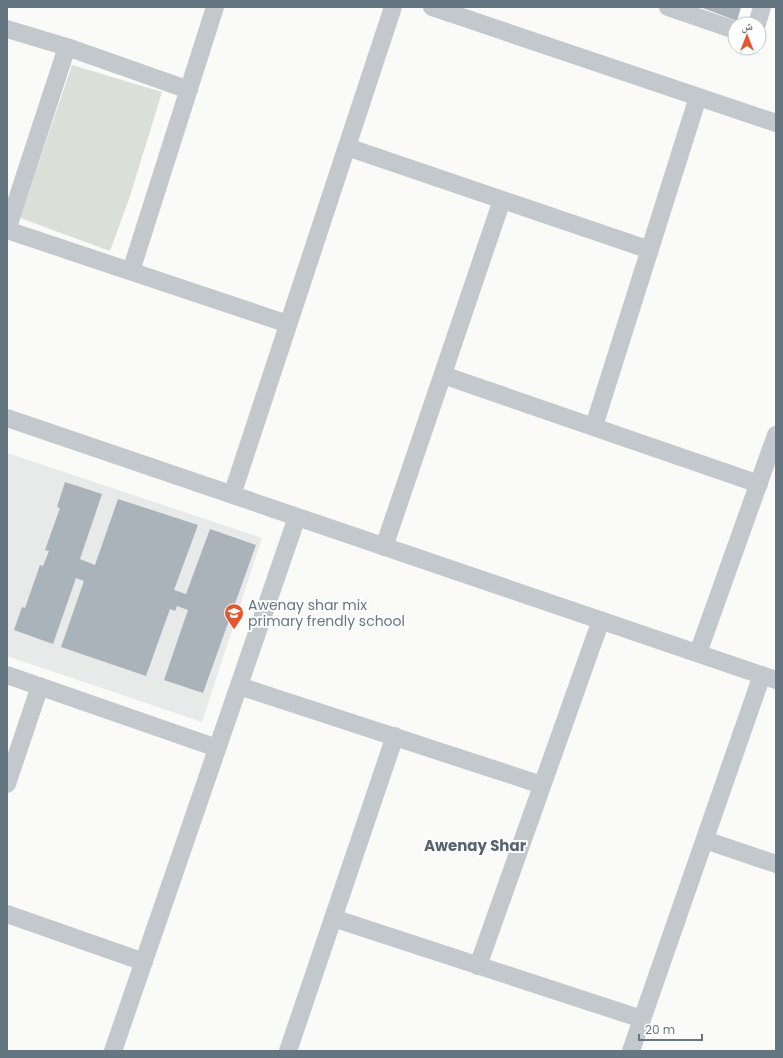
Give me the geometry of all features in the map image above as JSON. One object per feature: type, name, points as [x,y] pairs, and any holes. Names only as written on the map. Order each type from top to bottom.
[{"type":"street","points":[[131,271],[215,7]]},
{"type":"street","points":[[232,495],[393,7]]},
{"type":"street","points":[[432,7],[776,123]]},
{"type":"street","points":[[668,7],[727,27]]},
{"type":"street","points":[[7,29],[67,47],[189,90]]},
{"type":"street","points":[[67,47],[7,230],[288,324]]},
{"type":"street","points":[[594,426],[698,97]]},
{"type":"street","points":[[347,147],[650,250]]},
{"type":"street","points":[[384,547],[502,200]]},
{"type":"street","points":[[443,375],[759,484]]},
{"type":"street","points":[[7,418],[769,678],[705,840],[631,1051]]},
{"type":"street","points":[[698,654],[776,435]]},
{"type":"street","points":[[114,1051],[297,517]]},
{"type":"street","points":[[478,966],[601,620]]},
{"type":"street","points":[[7,675],[218,748]]},
{"type":"street","points":[[7,784],[40,686]]},
{"type":"street","points":[[239,686],[542,785]]},
{"type":"street","points":[[288,1051],[395,736]]},
{"type":"street","points":[[705,840],[776,864]]},
{"type":"street","points":[[7,914],[144,962]]},
{"type":"street","points":[[333,918],[642,1019]]},
{"type":"shaded area","points":[[72,65],[162,92],[130,196],[110,251],[20,218]]},
{"type":"shaded area","points":[[7,453],[262,538],[202,722],[7,656]]},
{"type":"building","points":[[700,7],[741,7],[738,16],[727,16],[727,17]]},
{"type":"building","points":[[65,482],[102,494],[80,559],[95,565],[118,499],[198,525],[174,590],[186,594],[210,529],[256,545],[203,693],[164,680],[188,610],[177,606],[175,611],[170,609],[146,676],[61,647],[84,581],[76,578],[53,644],[14,630],[22,607],[25,608],[40,565],[43,566],[49,551],[45,550],[60,508],[57,507]]},
{"type":"place","name":"Awenay shar mix primary frendly school","points":[[234,630]]},
{"type":"district","name":"Awenay Shar","points":[[475,845]]}]
